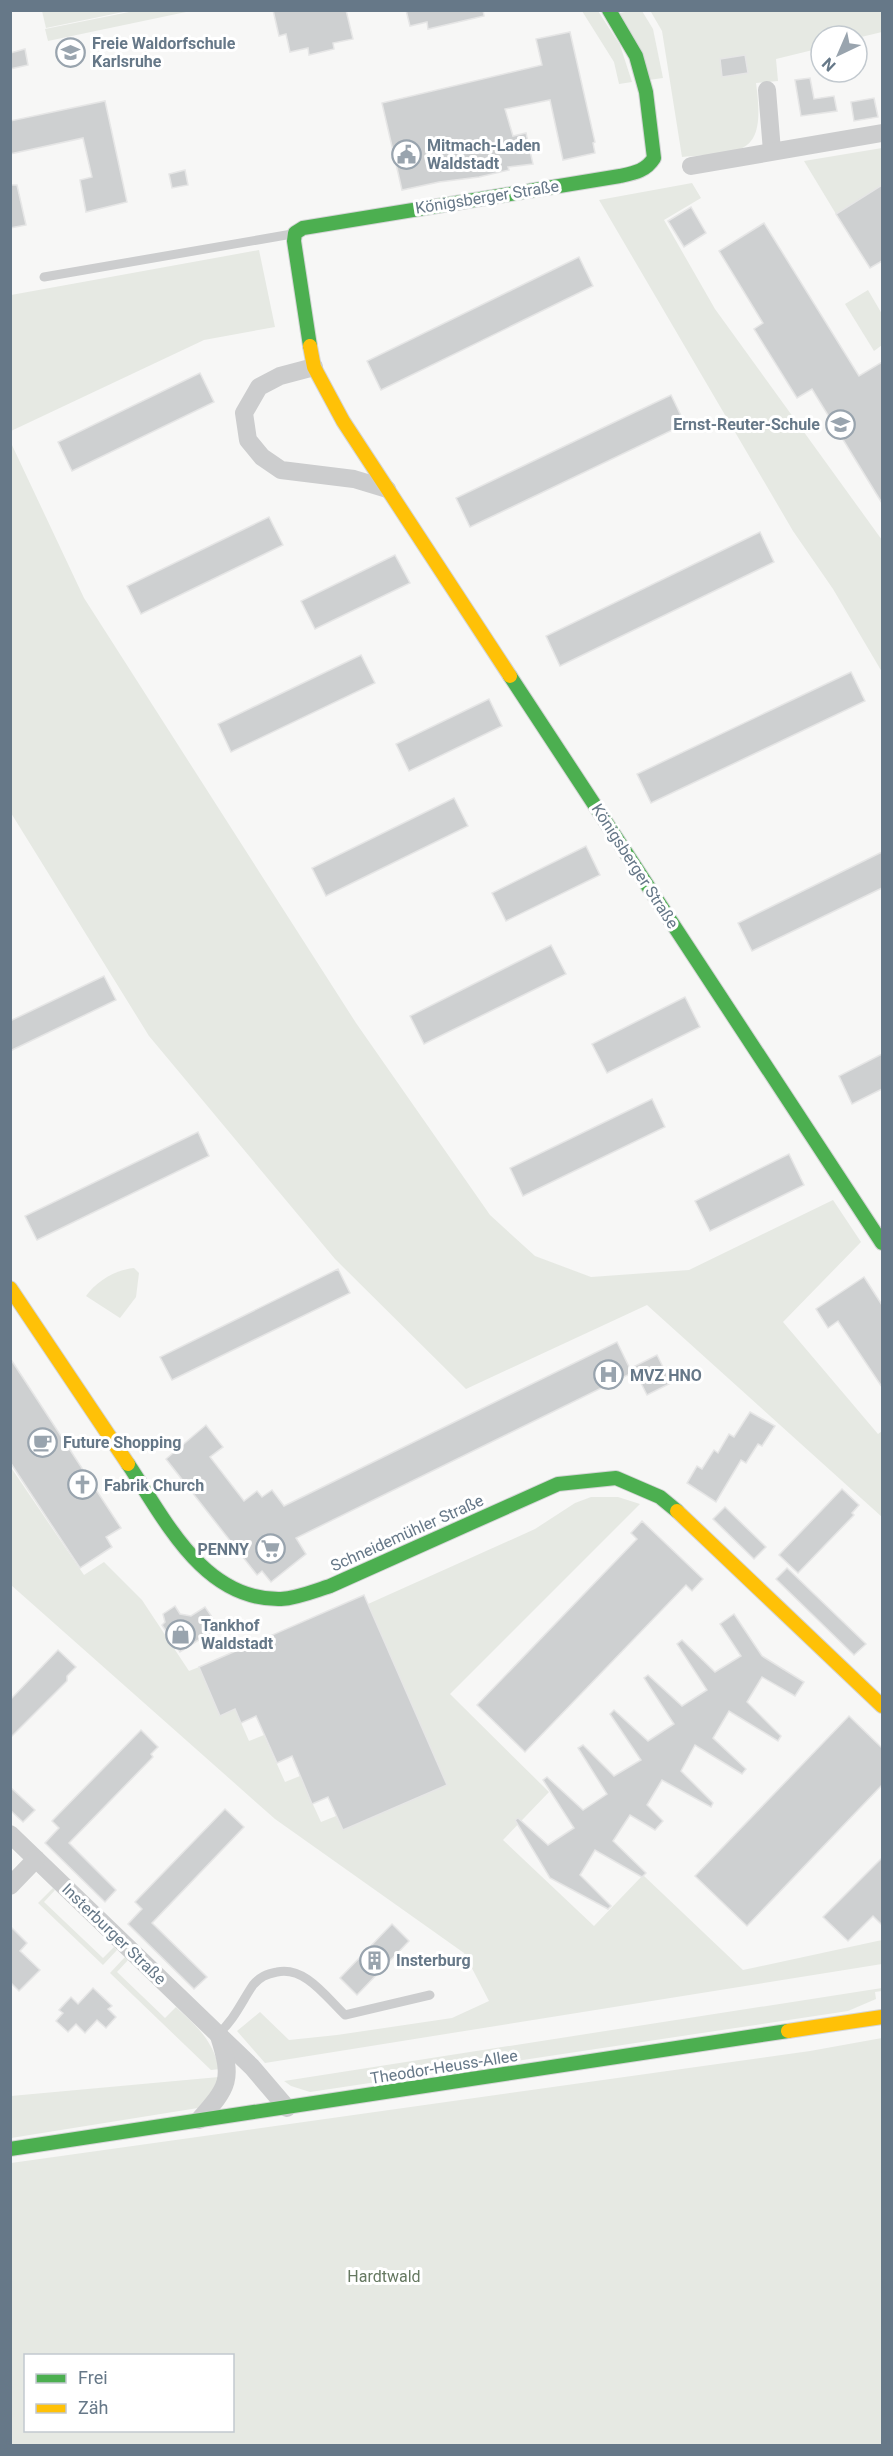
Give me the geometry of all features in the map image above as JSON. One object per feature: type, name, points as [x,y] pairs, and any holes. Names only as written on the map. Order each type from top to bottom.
[{"type":"street","name":"Königsberger Straße","points":[[609,10],[636,56],[646,92],[654,158],[651,165],[645,170],[561,186],[303,228],[295,233],[294,241],[305,322],[314,367],[343,421],[387,489],[882,1243]]},
{"type":"street","points":[[767,90],[772,151]]},
{"type":"street","points":[[691,166],[882,133]]},
{"type":"street","points":[[314,367],[280,376],[259,387],[244,413],[248,440],[262,457],[281,470],[354,479],[387,489]]},
{"type":"street","name":"Schneidemühler Straße","points":[[10,1288],[185,1550],[199,1568],[227,1587],[259,1597],[300,1596],[330,1586],[558,1484],[616,1478],[643,1488],[675,1509],[882,1706]]},
{"type":"street","name":"Insterburger Straße","points":[[10,1834],[265,2080],[287,2108]]},
{"type":"street","points":[[10,1886],[36,1859]]},
{"type":"street","name":"Theodor-Heuss-Allee","points":[[10,2149],[882,2017]]},
{"type":"street","points":[[200,2120],[216,2101],[226,2081],[226,2060],[218,2034]]},
{"type":"lane","points":[[45,277],[295,233]]},
{"type":"lane","points":[[218,2034],[231,2024],[262,1976],[276,1972],[295,1971],[302,1975],[345,2014],[430,1995]]},
{"type":"green space","points":[[42,10],[128,11],[46,28]]},
{"type":"green space","points":[[653,10],[882,11],[882,32],[869,35],[869,24],[809,24],[809,51],[776,59],[778,81],[756,83],[758,125],[754,137],[736,151],[722,154],[682,157],[662,31],[651,12]],"holes":[[[745,55],[747,73],[723,77],[720,59]]]},
{"type":"green space","points":[[134,11],[186,11],[48,41],[45,29]]},
{"type":"green space","points":[[582,11],[598,11],[620,45],[632,82],[619,84],[614,62]]},
{"type":"green space","points":[[642,11],[653,29],[663,78],[649,80],[620,13]]},
{"type":"green space","points":[[882,148],[882,185],[836,214],[804,161]]},
{"type":"green space","points":[[692,183],[701,198],[664,220],[715,309],[882,540],[882,672],[833,589],[793,531],[599,200]]},
{"type":"green space","points":[[259,250],[275,327],[204,340],[11,431],[11,295]]},
{"type":"green space","points":[[868,290],[882,314],[882,345],[874,351],[845,304]]},
{"type":"green space","points":[[11,443],[84,598],[356,1023],[490,1215],[535,1256],[591,1277],[689,1270],[833,1200],[861,1242],[783,1322],[878,1434],[882,1431],[882,1517],[647,1305],[466,1389],[335,1259],[149,1036],[11,813]]},
{"type":"green space","points":[[134,1268],[139,1273],[136,1297],[120,1318],[86,1296],[107,1277]]},
{"type":"green space","points":[[10,1466],[84,1575],[104,1562],[142,1600],[189,1671],[199,1667],[220,1715],[235,1709],[249,1741],[264,1735],[285,1782],[300,1776],[321,1822],[336,1816],[343,1830],[446,1785],[368,1604],[535,1529],[575,1503],[591,1497],[618,1497],[640,1504],[450,1694],[549,1792],[503,1840],[594,1926],[643,1875],[743,1970],[882,1940],[882,1964],[265,2063],[237,2031],[260,2012],[289,2040],[452,2018],[489,2001],[464,1953],[275,1819],[11,1585]]},
{"type":"green space","points":[[53,1888],[55,1890],[44,1902],[103,1958],[114,1947],[117,1950],[103,1965],[38,1903]]},
{"type":"green space","points":[[125,1957],[128,1960],[117,1972],[165,2018],[176,2007],[191,2021],[203,2034],[220,2069],[211,2070],[110,1973]]},
{"type":"green space","points":[[882,1988],[882,1991],[875,1992],[876,1999],[848,2011],[310,2092],[291,2086],[284,2081]]},
{"type":"green space","name":"Hardtwald","points":[[882,2038],[882,2445],[11,2445],[11,2163],[810,2051]]},
{"type":"green space","points":[[219,2077],[218,2085],[198,2108],[11,2138],[11,2096]]},
{"type":"building","points":[[273,10],[346,10],[353,39],[333,43],[334,49],[309,55],[308,48],[290,52],[286,34],[279,36]]},
{"type":"building","points":[[406,10],[483,10],[484,16],[428,29],[427,22],[410,26]]},
{"type":"building","points":[[570,32],[595,142],[593,143],[595,153],[563,160],[550,100],[505,109],[513,136],[526,133],[533,164],[508,167],[509,170],[479,177],[402,190],[382,103],[542,65],[536,39]]},
{"type":"building","points":[[25,49],[28,65],[10,69],[10,53]]},
{"type":"building","points":[[745,55],[748,73],[722,77],[720,59]]},
{"type":"building","points":[[809,78],[814,99],[834,96],[837,111],[801,116],[795,80]]},
{"type":"building","points":[[874,98],[878,117],[854,121],[851,102]]},
{"type":"building","points":[[105,101],[127,202],[86,212],[80,180],[92,177],[83,138],[10,154],[10,121]]},
{"type":"building","points":[[185,170],[188,185],[172,188],[169,174]]},
{"type":"building","points":[[10,185],[17,185],[26,225],[10,228]]},
{"type":"building","points":[[882,185],[882,261],[870,268],[836,214]]},
{"type":"building","points":[[691,207],[706,233],[684,247],[668,221]]},
{"type":"building","points":[[764,223],[859,376],[882,362],[882,503],[812,389],[797,398],[754,329],[763,323],[719,251]]},
{"type":"building","points":[[579,257],[593,286],[381,390],[367,361]]},
{"type":"building","points":[[200,373],[214,402],[72,471],[58,442]]},
{"type":"building","points":[[671,395],[685,424],[470,527],[456,498]]},
{"type":"building","points":[[269,517],[283,545],[141,614],[127,586]]},
{"type":"building","points":[[760,532],[774,562],[560,666],[546,636]]},
{"type":"building","points":[[395,555],[410,583],[315,629],[301,601]]},
{"type":"building","points":[[361,655],[375,683],[231,752],[218,724]]},
{"type":"building","points":[[851,672],[865,701],[651,803],[637,774]]},
{"type":"building","points":[[489,699],[502,726],[409,771],[396,744]]},
{"type":"building","points":[[454,798],[468,826],[326,896],[312,868]]},
{"type":"building","points":[[586,846],[600,875],[506,921],[492,893]]},
{"type":"building","points":[[882,852],[882,888],[752,951],[738,923]]},
{"type":"building","points":[[551,945],[566,974],[424,1044],[410,1016]]},
{"type":"building","points":[[104,976],[116,1000],[10,1051],[10,1021]]},
{"type":"building","points":[[685,997],[700,1027],[607,1073],[592,1044]]},
{"type":"building","points":[[882,1054],[882,1089],[852,1104],[839,1076]]},
{"type":"building","points":[[652,1099],[665,1127],[523,1196],[510,1168]]},
{"type":"building","points":[[198,1132],[209,1156],[37,1240],[25,1216]]},
{"type":"building","points":[[789,1154],[804,1185],[710,1231],[695,1201]]},
{"type":"building","points":[[338,1269],[350,1293],[172,1380],[160,1357]]},
{"type":"building","points":[[864,1277],[882,1305],[882,1387],[838,1321],[828,1328],[816,1309]]},
{"type":"building","points":[[617,1342],[632,1373],[296,1538],[306,1554],[271,1582],[262,1571],[257,1575],[166,1459],[206,1425],[223,1447],[210,1457],[244,1501],[257,1491],[262,1497],[272,1490],[284,1506]]},
{"type":"building","points":[[657,1355],[671,1383],[647,1395],[633,1367]]},
{"type":"building","points":[[10,1358],[121,1528],[106,1537],[112,1547],[80,1568],[10,1462]]},
{"type":"building","points":[[750,1412],[775,1426],[762,1446],[758,1444],[746,1463],[741,1460],[716,1502],[687,1483],[697,1466],[702,1469],[714,1450],[718,1453],[729,1434],[734,1437]]},
{"type":"building","points":[[842,1489],[859,1505],[852,1513],[854,1515],[798,1573],[779,1555]]},
{"type":"building","points":[[725,1507],[766,1547],[754,1559],[713,1519]]},
{"type":"building","points":[[642,1521],[703,1579],[692,1591],[686,1585],[525,1752],[477,1705],[637,1539],[631,1533]]},
{"type":"building","points":[[787,1568],[866,1644],[854,1655],[776,1579]]},
{"type":"building","points":[[364,1595],[447,1785],[343,1830],[328,1797],[312,1804],[292,1756],[277,1763],[256,1716],[241,1723],[235,1709],[220,1716],[199,1667]]},
{"type":"building","points":[[175,1606],[180,1614],[191,1616],[205,1607],[219,1627],[180,1652],[162,1625],[165,1622],[163,1614]]},
{"type":"building","points":[[734,1614],[762,1656],[804,1682],[795,1696],[762,1677],[747,1702],[781,1736],[778,1741],[729,1711],[713,1738],[746,1769],[742,1774],[695,1745],[681,1771],[713,1803],[711,1807],[662,1780],[647,1805],[663,1821],[655,1830],[630,1815],[613,1841],[646,1873],[642,1877],[595,1850],[580,1875],[611,1906],[608,1909],[550,1878],[515,1820],[518,1818],[548,1845],[574,1828],[543,1780],[547,1777],[583,1810],[607,1794],[578,1748],[583,1745],[614,1776],[641,1760],[610,1714],[614,1710],[648,1741],[674,1724],[644,1678],[648,1675],[682,1706],[707,1690],[677,1644],[682,1640],[715,1672],[741,1656],[720,1624]]},
{"type":"building","points":[[58,1650],[76,1667],[67,1676],[67,1681],[10,1738],[10,1700]]},
{"type":"building","points":[[849,1716],[882,1748],[882,1785],[747,1926],[695,1876]]},
{"type":"building","points":[[141,1730],[158,1747],[151,1754],[153,1757],[69,1843],[116,1890],[105,1902],[45,1843],[59,1828],[52,1821]]},
{"type":"building","points":[[10,1787],[35,1810],[23,1822],[10,1810]]},
{"type":"building","points":[[225,1809],[244,1827],[152,1923],[207,1977],[194,1989],[128,1924],[142,1909],[135,1902]]},
{"type":"building","points":[[882,1858],[882,1925],[873,1916],[848,1941],[823,1917]]},
{"type":"building","name":"Insterburg","points":[[392,1924],[409,1941],[357,1995],[340,1978]]},
{"type":"building","points":[[10,1926],[27,1943],[20,1951],[40,1970],[19,1991],[10,1982]]},
{"type":"building","points":[[93,1988],[112,2006],[108,2009],[116,2017],[106,2028],[97,2020],[85,2033],[76,2024],[68,2032],[56,2021],[63,2013],[59,2010],[71,1997],[78,2004]]},
{"type":"traffic: fast","points":[[310,346],[294,241],[295,233],[303,228],[620,176],[639,171],[651,162],[654,158],[646,92],[636,56],[609,10]]},
{"type":"traffic: fast","points":[[510,676],[882,1243]]},
{"type":"traffic: fast","points":[[128,1464],[172,1531],[208,1572],[229,1586],[254,1596],[281,1599],[300,1596],[330,1586],[558,1484],[616,1478],[660,1497],[677,1511]]},
{"type":"traffic: fast","points":[[10,2149],[788,2031]]},
{"type":"traffic: slow","points":[[310,346],[314,367],[343,421],[510,676]]},
{"type":"traffic: slow","points":[[10,1288],[128,1464]]},
{"type":"traffic: slow","points":[[677,1511],[882,1706]]},
{"type":"traffic: slow","points":[[788,2031],[882,2017]]},
{"type":"place","name":"Freie Waldorfschule Karlsruhe","points":[[71,52]]},
{"type":"place","name":"Mitmach-Laden Waldstadt","points":[[406,154]]},
{"type":"place","name":"Ernst-Reuter-Schule","points":[[841,424]]},
{"type":"place","name":"MVZ HNO","points":[[609,1375]]},
{"type":"place","name":"Future Shopping","points":[[42,1442]]},
{"type":"place","name":"Fabrik Church","points":[[83,1485]]},
{"type":"place","name":"PENNY","points":[[270,1549]]},
{"type":"place","name":"Tankhof Waldstadt","points":[[180,1634]]},
{"type":"place","name":"Insterburg","points":[[375,1960]]}]
